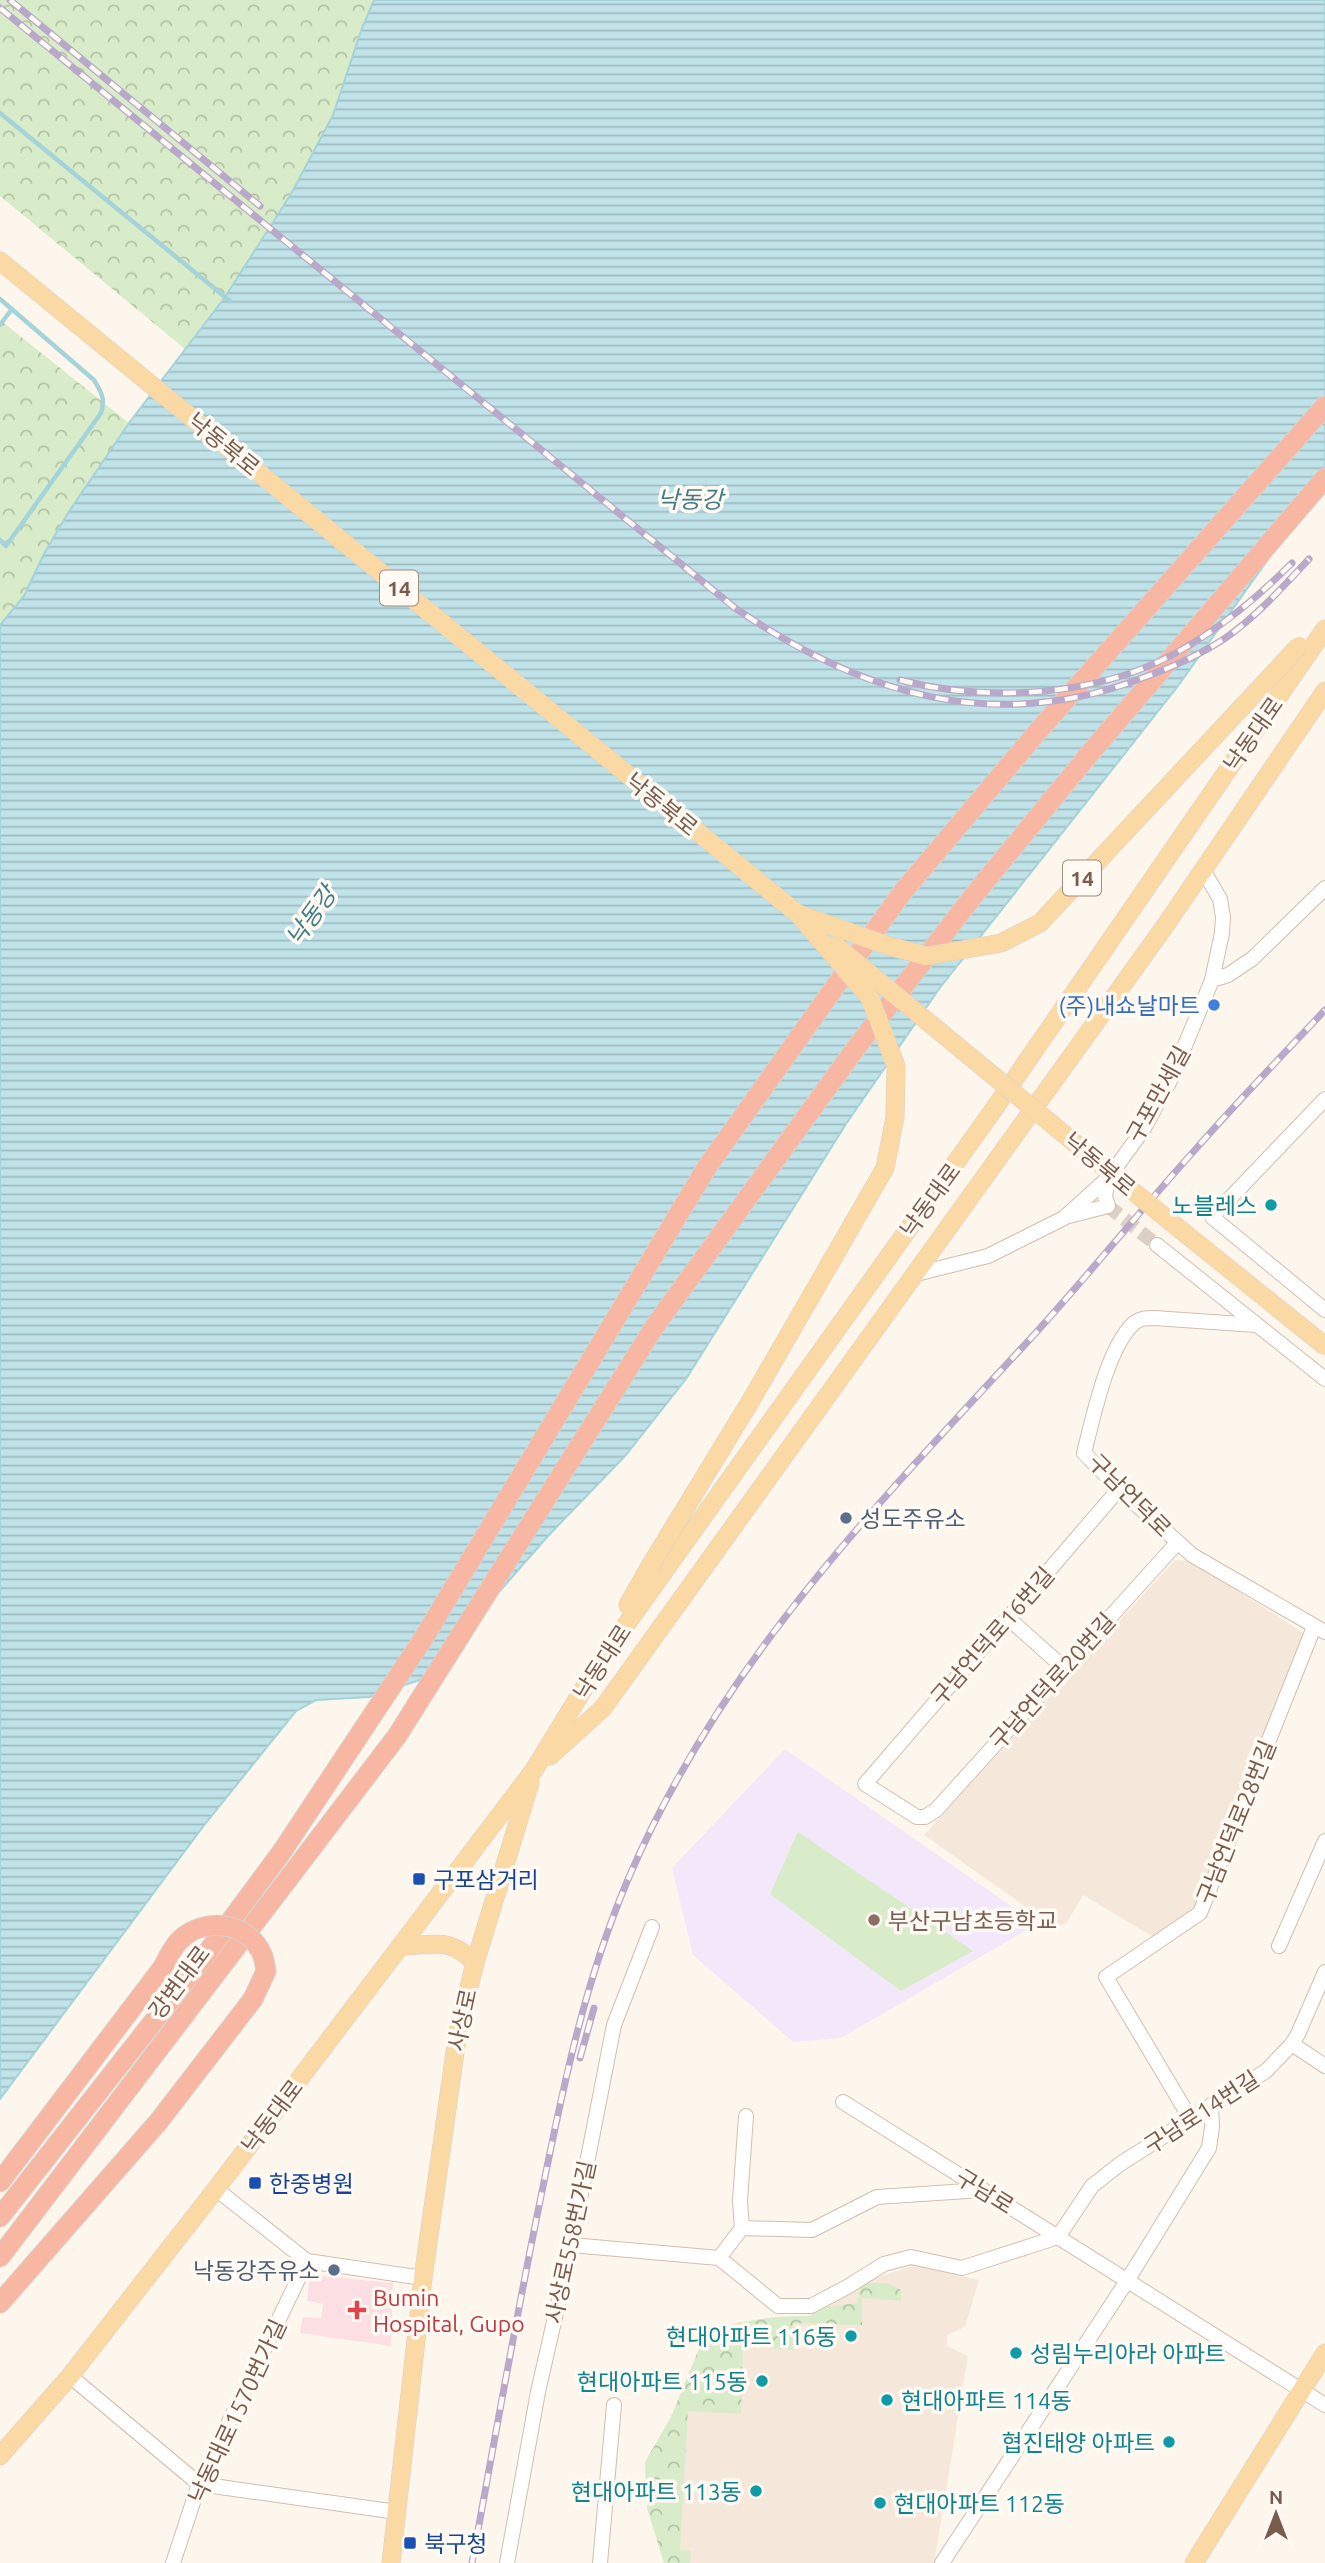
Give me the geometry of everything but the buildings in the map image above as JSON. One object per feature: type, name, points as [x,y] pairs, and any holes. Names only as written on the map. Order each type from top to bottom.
[{"type":"highway","name":"강변대로","points":[[0,2217],[217,1940],[281,1853],[423,1639],[706,1167],[901,894],[1039,730],[1325,406]]},
{"type":"highway","name":"강변대로","points":[[0,2257],[397,1736],[656,1326],[856,1048],[974,895],[1091,752],[1325,478]]},
{"type":"highway","points":[[0,2182],[163,1967],[178,1941],[197,1927],[214,1925],[238,1928],[260,1950],[266,1972],[253,1999],[159,2121],[0,2303]]},
{"type":"main road","name":"낙동북로","points":[[0,261],[1325,1346]]},
{"type":"main road","name":"14","points":[[798,914],[888,946],[927,956],[1001,943],[1040,923],[1299,646],[1325,627]]},
{"type":"main road","name":"낙동대로","points":[[0,2456],[70,2376],[216,2189],[534,1770],[603,1657],[994,1110],[1325,627]]},
{"type":"main road","name":"낙동대로","points":[[534,1770],[603,1708],[1203,870],[1325,691]]},
{"type":"main road","name":"14","points":[[534,1770],[650,1566],[750,1402],[884,1168],[895,1117],[896,1066],[870,998],[798,914]]},
{"type":"main road","name":"사상로","points":[[391,2563],[423,2278],[458,2031],[475,1963],[534,1770]]},
{"type":"main road","points":[[401,1946],[452,1945],[462,1950],[475,1963]]},
{"type":"main road","points":[[1194,2563],[1295,2386],[1325,2353]]},
{"type":"street","name":"구포만세길","points":[[916,1274],[988,1256],[1064,1218],[1108,1178],[1143,1130],[1172,1077],[1212,980],[1223,918],[1220,899],[1203,870]]},
{"type":"street","points":[[1212,980],[1228,975],[1252,959],[1325,888]]},
{"type":"street","points":[[1325,1098],[1212,1217],[1325,1310]]},
{"type":"street","points":[[1064,1218],[1108,1206],[1105,1196],[1108,1178]]},
{"type":"street","points":[[1157,1245],[1325,1379]]},
{"type":"street","name":"구남언덕로","points":[[1256,1325],[1142,1318],[1134,1324],[1116,1351],[1100,1392],[1084,1453],[1119,1489],[1192,1555],[1320,1629]]},
{"type":"street","name":"구남언덕로16번길","points":[[925,1817],[906,1812],[865,1784],[1119,1489]]},
{"type":"street","name":"구남언덕로20번길","points":[[925,1817],[936,1810],[1177,1543]]},
{"type":"street","points":[[1008,1618],[1064,1668]]},
{"type":"street","name":"구남언덕로28번길","points":[[1190,2118],[1106,1977],[1200,1913],[1320,1629]]},
{"type":"street","points":[[1279,1946],[1325,1841]]},
{"type":"street","name":"사상로558번가길","points":[[507,2563],[538,2392],[571,2245],[614,2025],[652,1927]]},
{"type":"street","name":"구남로14번길","points":[[1058,2237],[1092,2186],[1120,2164],[1266,2071],[1292,2044],[1325,1972]]},
{"type":"street","points":[[1292,2044],[1325,2066]]},
{"type":"street","name":"구남로","points":[[843,2102],[1325,2405]]},
{"type":"street","points":[[942,2563],[1127,2281],[1209,2148],[1211,2105]]},
{"type":"street","points":[[719,2258],[741,2228],[740,2201],[746,2116]]},
{"type":"street","points":[[216,2189],[307,2261],[423,2278]]},
{"type":"street","points":[[741,2228],[812,2230],[877,2197],[982,2190]]},
{"type":"street","points":[[571,2245],[719,2258],[778,2306],[811,2306],[884,2264],[911,2257],[962,2268],[1058,2237]]},
{"type":"street","name":"낙동대로1570번가길","points":[[173,2563],[199,2484],[307,2261]]},
{"type":"street","points":[[70,2376],[199,2484],[397,2512]]},
{"type":"street","points":[[600,2563],[614,2405]]},
{"type":"shaded area","points":[[1175,1560],[1191,1561],[1305,1634],[1197,1907],[1155,1938],[1083,1895],[1067,1922],[1056,1928],[924,1835]]},
{"type":"shaded area","points":[[785,1749],[1037,1924],[841,2038],[793,2042],[693,1955],[672,1868]]},
{"type":"shaded area","points":[[914,2265],[979,2280],[965,2327],[947,2335],[947,2346],[968,2356],[934,2563],[664,2563],[647,2508],[645,2462],[671,2417],[703,2339],[736,2323],[776,2317],[810,2316],[861,2283]]},
{"type":"shaded area","name":"Bumin Hospital, Gupo","points":[[310,2275],[393,2283],[391,2346],[300,2333],[303,2317],[321,2318],[323,2304],[307,2301]]},
{"type":"green space","points":[[0,0],[374,0],[339,101],[302,177],[247,265],[185,349],[0,196]]},
{"type":"green space","points":[[0,320],[129,423],[68,513],[24,596],[0,625]]},
{"type":"green space","points":[[798,1832],[973,1951],[901,1991],[770,1894]]},
{"type":"green space","points":[[861,2283],[887,2283],[901,2290],[901,2301],[862,2298],[862,2325],[793,2323],[794,2350],[743,2346],[741,2414],[688,2411],[680,2550],[691,2551],[690,2563],[664,2563],[647,2508],[645,2462],[671,2417],[703,2339],[736,2323],[776,2317],[810,2316],[821,2307],[857,2303]]},
{"type":"water","name":"낙동강","points":[[374,0],[1325,0],[1325,484],[1178,686],[939,989],[846,1124],[686,1379],[625,1456],[548,1536],[423,1679],[369,1697],[316,1700],[296,1711],[205,1824],[0,2099],[0,625],[24,596],[68,513],[129,423],[225,297],[291,194],[333,115]]},
{"type":"waterway","points":[[0,113],[230,301]]},
{"type":"waterway","points":[[0,299],[94,380],[103,400],[101,413],[6,546],[0,540]]},
{"type":"waterway","points":[[0,325],[12,309]]},
{"type":"tunnel","points":[[1108,1206],[1157,1245]]},
{"type":"railway","points":[[10,0],[260,206]]},
{"type":"railway","points":[[0,8],[735,608],[782,638],[831,663],[880,683],[930,697],[982,704],[1034,703],[1087,695],[1163,670],[1214,645],[1258,612],[1309,559]]},
{"type":"railway","points":[[900,680],[933,687],[1002,693],[1037,692],[1107,680],[1139,670],[1203,637],[1264,590],[1292,563]]},
{"type":"railway","points":[[472,2563],[528,2264],[574,2047],[612,1919],[665,1801],[752,1662],[853,1534],[1042,1326],[1210,1133],[1325,1010]]},
{"type":"railway","points":[[580,2058],[594,2008]]},
{"type":"place","name":"(주)내쇼날마트","points":[[1214,1005]]},
{"type":"place","name":"노블레스","points":[[1271,1205]]},
{"type":"place","name":"성도주유소","points":[[846,1518]]},
{"type":"place","name":"구포삼거리","points":[[419,1879]]},
{"type":"place","name":"부산구남초등학교","points":[[874,1920]]},
{"type":"place","name":"한중병원","points":[[255,2183]]},
{"type":"place","name":"낙동강주유소","points":[[334,2270]]},
{"type":"place","name":"Bumin Hospital, Gupo","points":[[357,2310]]},
{"type":"place","name":"현대아파트 116동","points":[[851,2336]]},
{"type":"place","name":"성림누리아라 아파트","points":[[1016,2353]]},
{"type":"place","name":"현대아파트 115동","points":[[762,2381]]},
{"type":"place","name":"현대아파트 114동","points":[[887,2400]]},
{"type":"place","name":"협진태양 아파트","points":[[1169,2442]]},
{"type":"place","name":"현대아파트 113동","points":[[756,2491]]},
{"type":"place","name":"현대아파트 112동","points":[[880,2503]]},
{"type":"place","name":"북구청","points":[[410,2543]]}]
